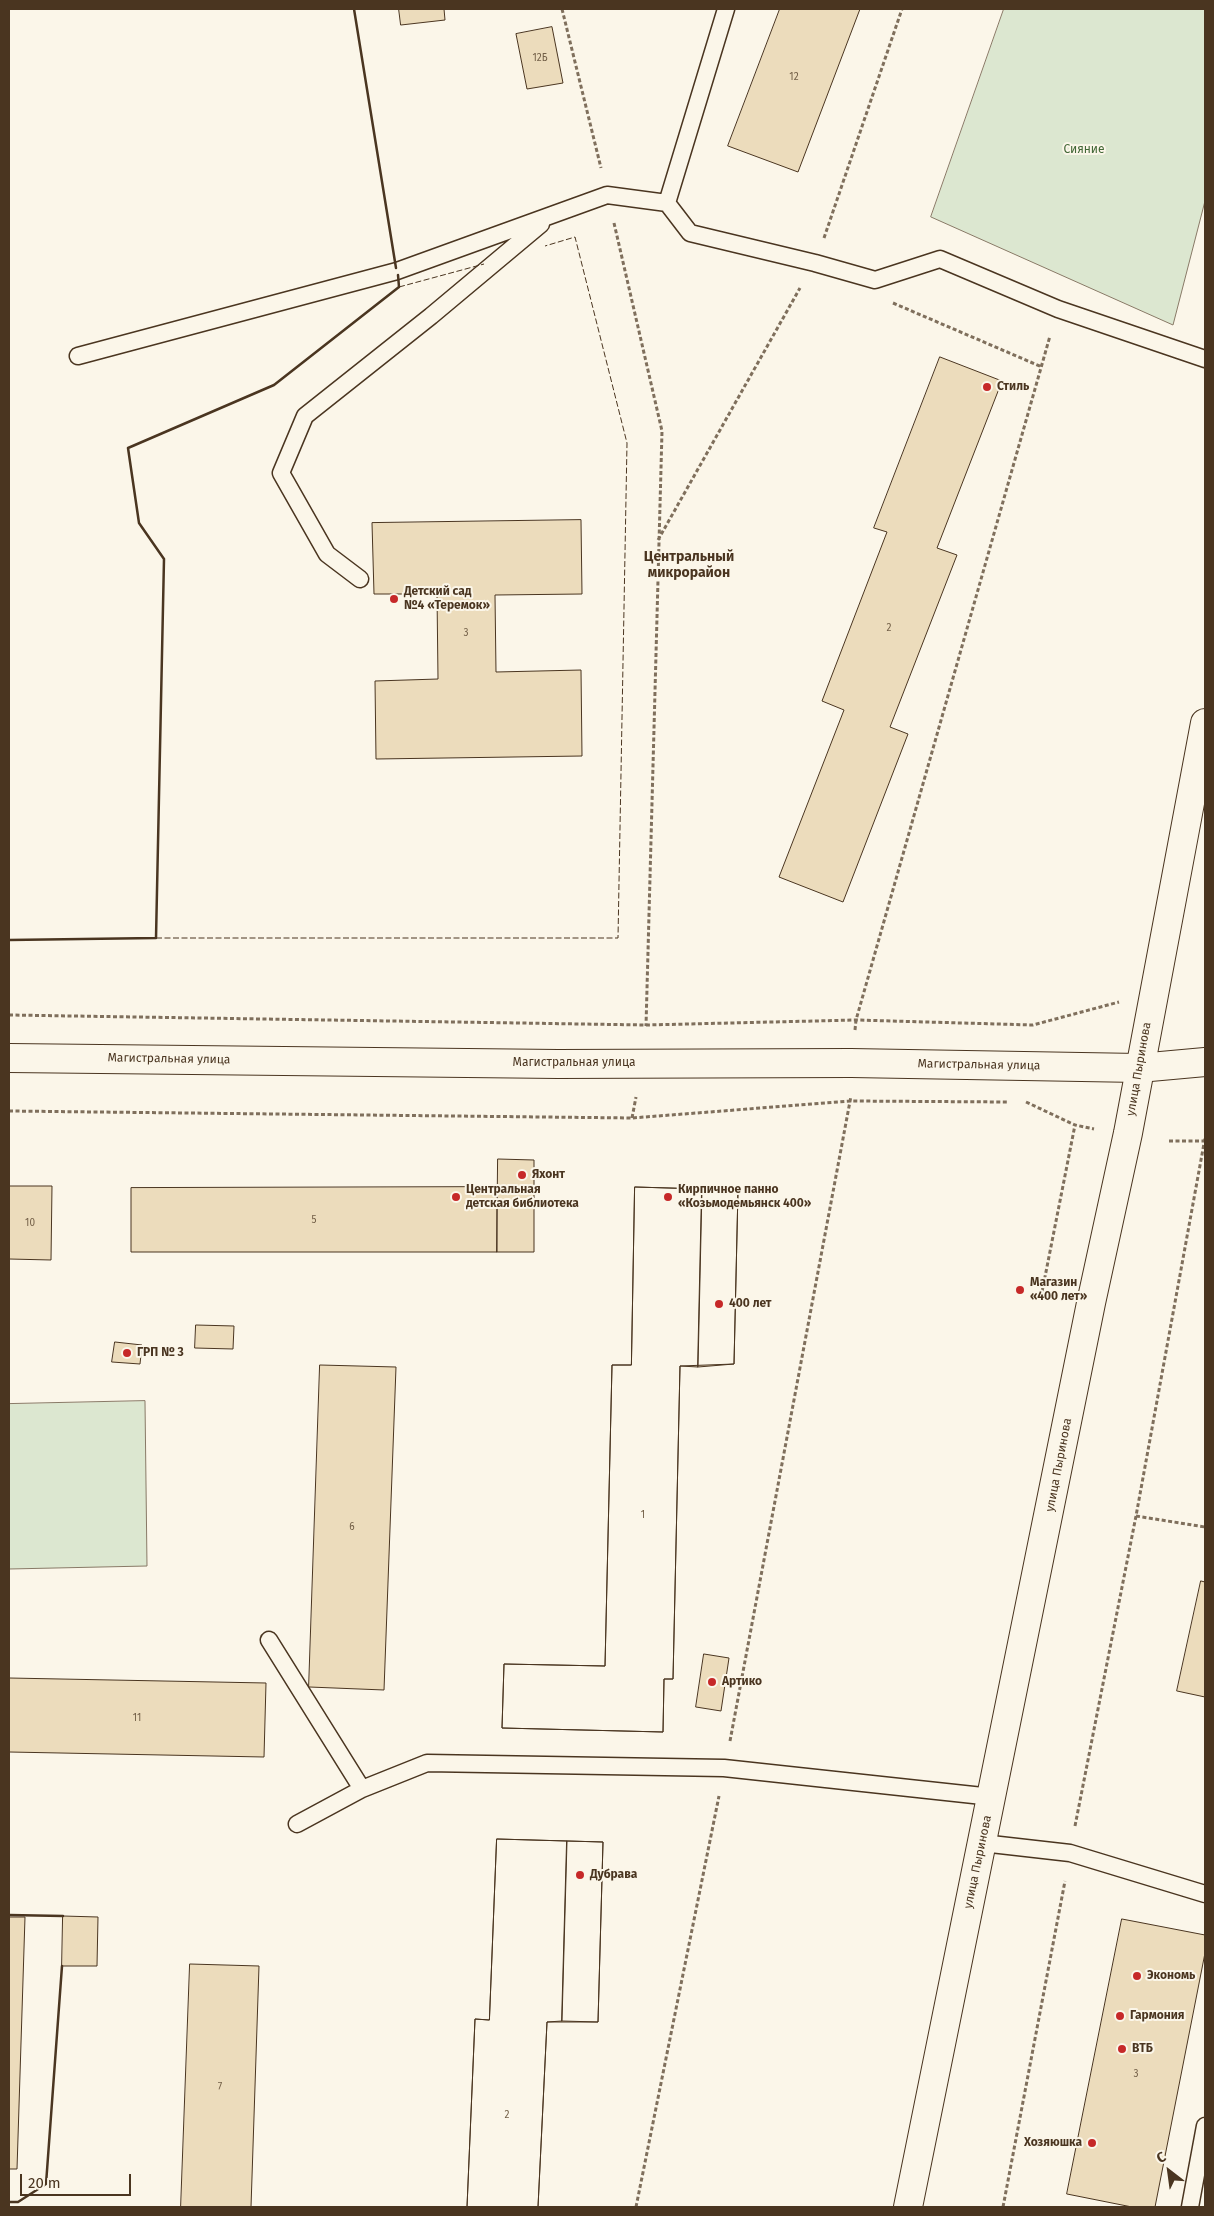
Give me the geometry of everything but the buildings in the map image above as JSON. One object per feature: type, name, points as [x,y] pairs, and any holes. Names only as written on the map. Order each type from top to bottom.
[{"type":"main road","name":"улица Пыринова","points":[[908,2207],[1089,1312],[1126,1142],[1205,723]]},
{"type":"main road","name":"Магистральная улица","points":[[9,1058],[558,1064],[851,1063],[1139,1068],[1205,1062]]},
{"type":"lane","points":[[667,203],[726,9]]},
{"type":"lane","points":[[78,356],[397,272],[607,195],[667,203],[690,233],[815,263],[875,280],[940,259],[1058,309],[1205,359]]},
{"type":"lane","points":[[360,579],[327,554],[281,474],[305,416],[431,316],[550,216]]},
{"type":"lane","points":[[269,1640],[362,1790]]},
{"type":"lane","points":[[297,1824],[362,1790],[427,1763],[724,1768],[992,1797]]},
{"type":"lane","points":[[982,1843],[1070,1853],[1205,1894]]},
{"type":"lane","points":[[1190,2207],[1205,2126]]},
{"type":"path","points":[[562,9],[662,431],[645,1031]]},
{"type":"path","points":[[636,2207],[724,1768],[851,1101],[851,1063],[856,1020],[1058,309]]},
{"type":"path","points":[[9,1015],[646,1025],[856,1020],[1033,1025],[1153,993]]},
{"type":"path","points":[[632,1118],[637,1091]]},
{"type":"path","points":[[9,1111],[632,1118],[851,1101],[1010,1102]]},
{"type":"path","points":[[1019,1102],[1029,1102],[1075,1125],[1094,1129]]},
{"type":"path","points":[[1042,1292],[1075,1125]]},
{"type":"path","points":[[1003,2207],[1136,1516],[1205,1140],[1168,1142]]},
{"type":"path","points":[[1136,1516],[1205,1527]]},
{"type":"green space","name":"Сияние","points":[[1004,9],[1205,9],[1205,201],[1173,325],[931,217]]},
{"type":"green space","points":[[145,1401],[147,1566],[9,1569],[9,1404]]},
{"type":"fence","points":[[156,938],[618,938],[627,443],[575,237],[545,246]]},
{"type":"fence","points":[[399,287],[484,264]]},
{"type":"wall","points":[[354,9],[396,268]]},
{"type":"wall","points":[[9,940],[156,938],[164,559],[139,523],[128,448],[274,385],[399,287],[398,275]]},
{"type":"wall","points":[[9,1915],[63,1916]]},
{"type":"wall","points":[[9,2202],[18,2202],[46,2184],[62,1966]]},
{"type":"place","name":"Стиль","points":[[987,387]]},
{"type":"place","name":"Детский сад №4 «Теремок»","points":[[394,599]]},
{"type":"place","name":"Яхонт","points":[[522,1175]]},
{"type":"place","name":"Центральная детская библиотека","points":[[456,1197]]},
{"type":"place","name":"Кирпичное панно «Козьмодемьянск 400»","points":[[668,1197]]},
{"type":"place","name":"Магазин «400 лет»","points":[[1020,1290]]},
{"type":"place","name":"400 лет","points":[[719,1304]]},
{"type":"place","name":"ГРП № 3","points":[[127,1353]]},
{"type":"place","name":"Артико","points":[[712,1682]]},
{"type":"place","name":"Дубрава","points":[[580,1875]]},
{"type":"place","name":"Экономь","points":[[1137,1976]]},
{"type":"place","name":"Гармония","points":[[1120,2016]]},
{"type":"place","name":"ВТБ","points":[[1122,2049]]},
{"type":"place","name":"Хозяюшка","points":[[1092,2143]]},
{"type":"district","name":"Центральный микрорайон","points":[[689,566]]}]
